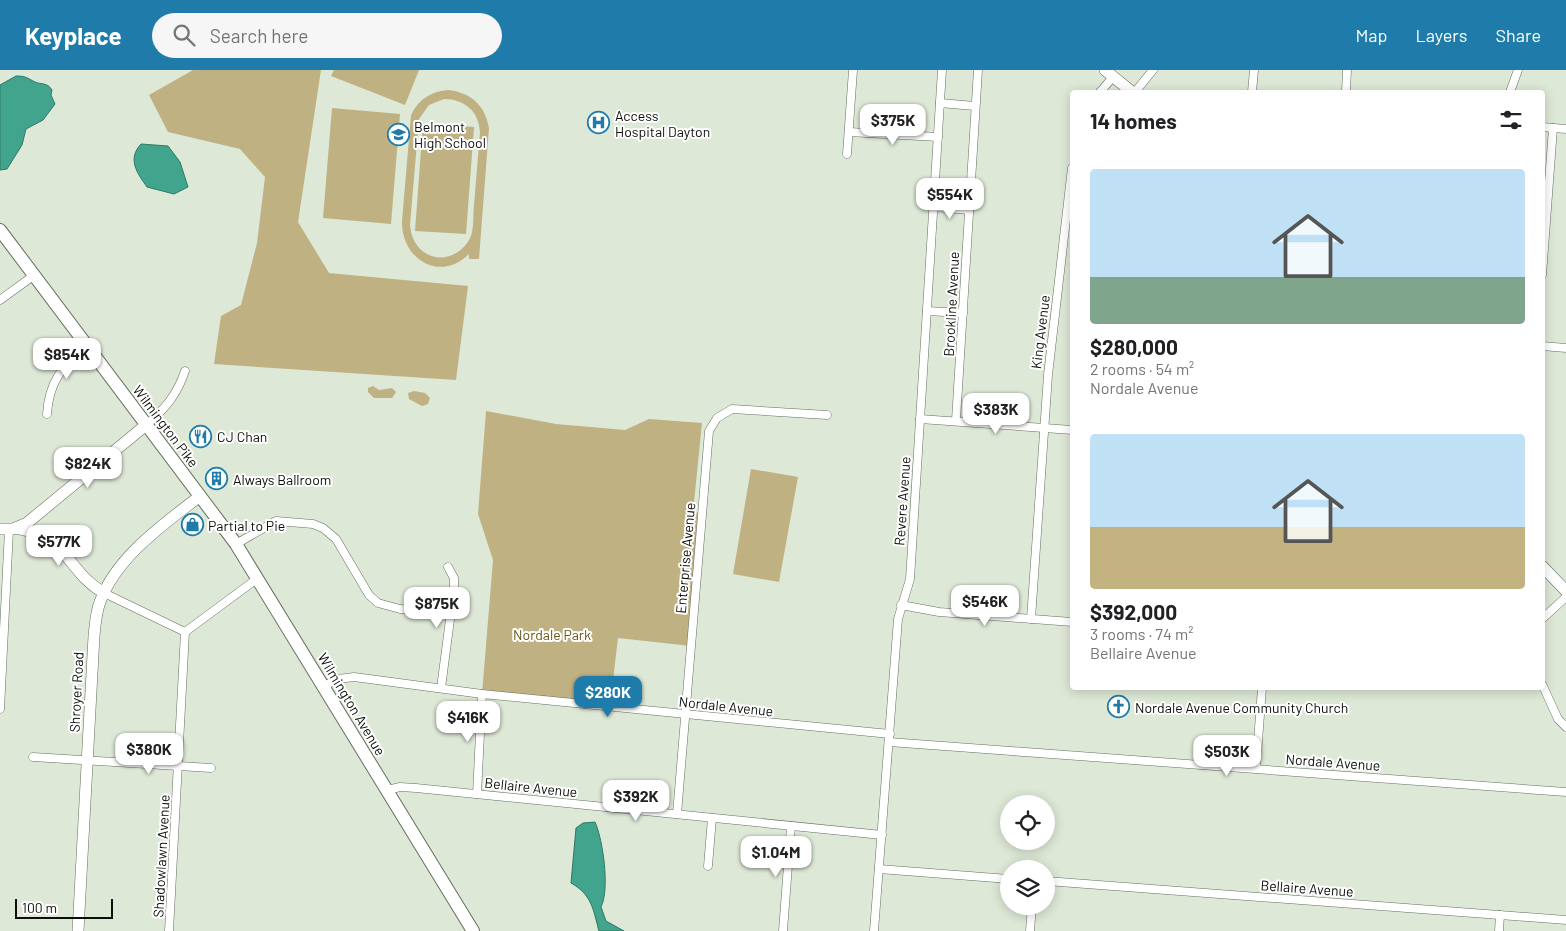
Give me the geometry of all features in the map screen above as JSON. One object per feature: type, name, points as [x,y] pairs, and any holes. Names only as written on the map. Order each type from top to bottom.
[{"type":"main road","points":[[1109,73],[1131,90]]},
{"type":"main road","name":"Wilmington Pike","points":[[0,230],[86,347],[200,496]]},
{"type":"main road","points":[[8,529],[27,523],[146,425]]},
{"type":"main road","name":"Wilmington Avenue","points":[[200,496],[236,544],[258,578],[473,931]]},
{"type":"main road","name":"Shroyer Road","points":[[78,931],[95,622],[104,593],[120,568],[139,548],[200,496]]},
{"type":"main road","points":[[8,529],[44,535],[55,543],[88,582],[104,593]]},
{"type":"main road","points":[[1545,569],[1566,591]]},
{"type":"street","points":[[847,154],[853,70]]},
{"type":"street","name":"Revere Avenue","points":[[874,931],[898,619],[910,579],[942,70]]},
{"type":"street","name":"Brookline Avenue","points":[[956,420],[978,70]]},
{"type":"street","points":[[1136,90],[1153,70]]},
{"type":"street","points":[[1252,90],[1254,70]]},
{"type":"street","points":[[1346,90],[1348,70]]},
{"type":"street","points":[[1511,90],[1518,70]]},
{"type":"street","points":[[1101,90],[1109,73]]},
{"type":"street","points":[[940,103],[975,106]]},
{"type":"street","points":[[1545,127],[1566,129]]},
{"type":"street","points":[[1545,194],[1546,167],[1553,128]]},
{"type":"street","points":[[849,132],[938,137]]},
{"type":"street","name":"King Avenue","points":[[1031,619],[1043,428],[1070,186]]},
{"type":"street","points":[[934,207],[969,210]]},
{"type":"street","points":[[0,300],[34,276]]},
{"type":"street","points":[[926,311],[963,313]]},
{"type":"street","points":[[1545,346],[1566,348]]},
{"type":"street","points":[[47,414],[49,393],[55,378],[67,362],[86,347]]},
{"type":"street","points":[[146,425],[160,413],[176,394],[185,371]]},
{"type":"street","name":"Enterprise Avenue","points":[[677,814],[709,431],[718,418],[732,410],[827,415]]},
{"type":"street","points":[[920,419],[956,420],[1070,430]]},
{"type":"street","points":[[236,544],[276,521],[313,524],[323,528],[336,539],[369,595],[378,604],[400,609],[450,614]]},
{"type":"street","points":[[0,709],[8,529]]},
{"type":"street","points":[[441,688],[454,578],[448,567]]},
{"type":"street","points":[[104,593],[186,632],[258,578]]},
{"type":"street","points":[[1545,616],[1566,597]]},
{"type":"street","points":[[902,606],[938,612],[1070,622]]},
{"type":"street","name":"Shadowlawn Avenue","points":[[169,931],[186,632]]},
{"type":"street","name":"Nordale Avenue","points":[[324,686],[338,680],[354,677],[482,694],[685,714],[889,738],[1566,792]]},
{"type":"street","points":[[1256,768],[1262,690]]},
{"type":"street","points":[[1545,690],[1558,719],[1566,727]]},
{"type":"street","points":[[477,794],[482,694]]},
{"type":"street","points":[[33,758],[211,768]]},
{"type":"street","name":"Bellaire Avenue","points":[[387,790],[408,788],[477,794],[882,835]]},
{"type":"street","points":[[708,866],[712,818]]},
{"type":"street","points":[[783,931],[791,826]]},
{"type":"street","points":[[879,869],[1000,877]]},
{"type":"street","name":"Bellaire Avenue","points":[[1055,882],[1566,920]]},
{"type":"street","points":[[1030,931],[1031,915]]},
{"type":"street","points":[[1499,931],[1500,915]]},
{"type":"green space","points":[[193,70],[321,70],[298,222],[329,273],[468,286],[456,380],[214,364],[221,316],[241,305],[257,243],[265,177],[240,149],[168,132],[149,95]]},
{"type":"green space","points":[[334,70],[419,70],[405,105],[331,76]]},
{"type":"green space","points":[[449,90],[464,94],[476,102],[484,113],[489,128],[479,259],[469,259],[469,254],[458,262],[446,266],[435,266],[424,263],[415,256],[403,235],[402,221],[411,115],[418,104],[426,97],[437,92]],"holes":[[[444,99],[458,101],[469,108],[477,118],[479,125],[473,225],[468,242],[458,252],[447,257],[433,257],[417,245],[410,225],[419,119],[429,105]]]},
{"type":"green space","points":[[332,108],[400,114],[391,224],[323,218]]},
{"type":"green space","points":[[423,123],[474,127],[466,234],[415,231]]},
{"type":"green space","points":[[373,386],[379,390],[392,388],[396,392],[392,398],[374,398],[368,392],[368,388]]},
{"type":"green space","points":[[414,391],[425,393],[430,398],[428,404],[422,406],[409,399],[408,393]]},
{"type":"green space","name":"Nordale Park","points":[[486,411],[556,424],[625,430],[649,419],[702,423],[693,512],[701,513],[691,646],[618,638],[610,706],[482,694],[493,560],[478,514]]},
{"type":"green space","points":[[751,469],[798,477],[779,582],[733,574]]},
{"type":"water","points":[[16,76],[48,86],[52,90],[51,95],[55,104],[43,120],[26,129],[22,145],[7,169],[0,170],[0,85]]},
{"type":"water","points":[[141,144],[168,146],[180,162],[188,187],[174,194],[147,187],[137,171],[134,161]]},
{"type":"water","points":[[595,822],[601,840],[605,877],[604,899],[601,907],[606,921],[624,931],[599,931],[591,903],[583,892],[571,883],[576,828],[583,823]]},
{"type":"place","name":"Access Hospital Dayton","points":[[599,123]]},
{"type":"place","name":"Belmont High School","points":[[398,134]]},
{"type":"place","name":"CJ Chan","points":[[201,436]]},
{"type":"place","name":"Always Ballroom","points":[[217,479]]},
{"type":"place","name":"Partial to Pie","points":[[192,525]]},
{"type":"place","name":"Nordale Avenue Community Church","points":[[1119,707]]}]
